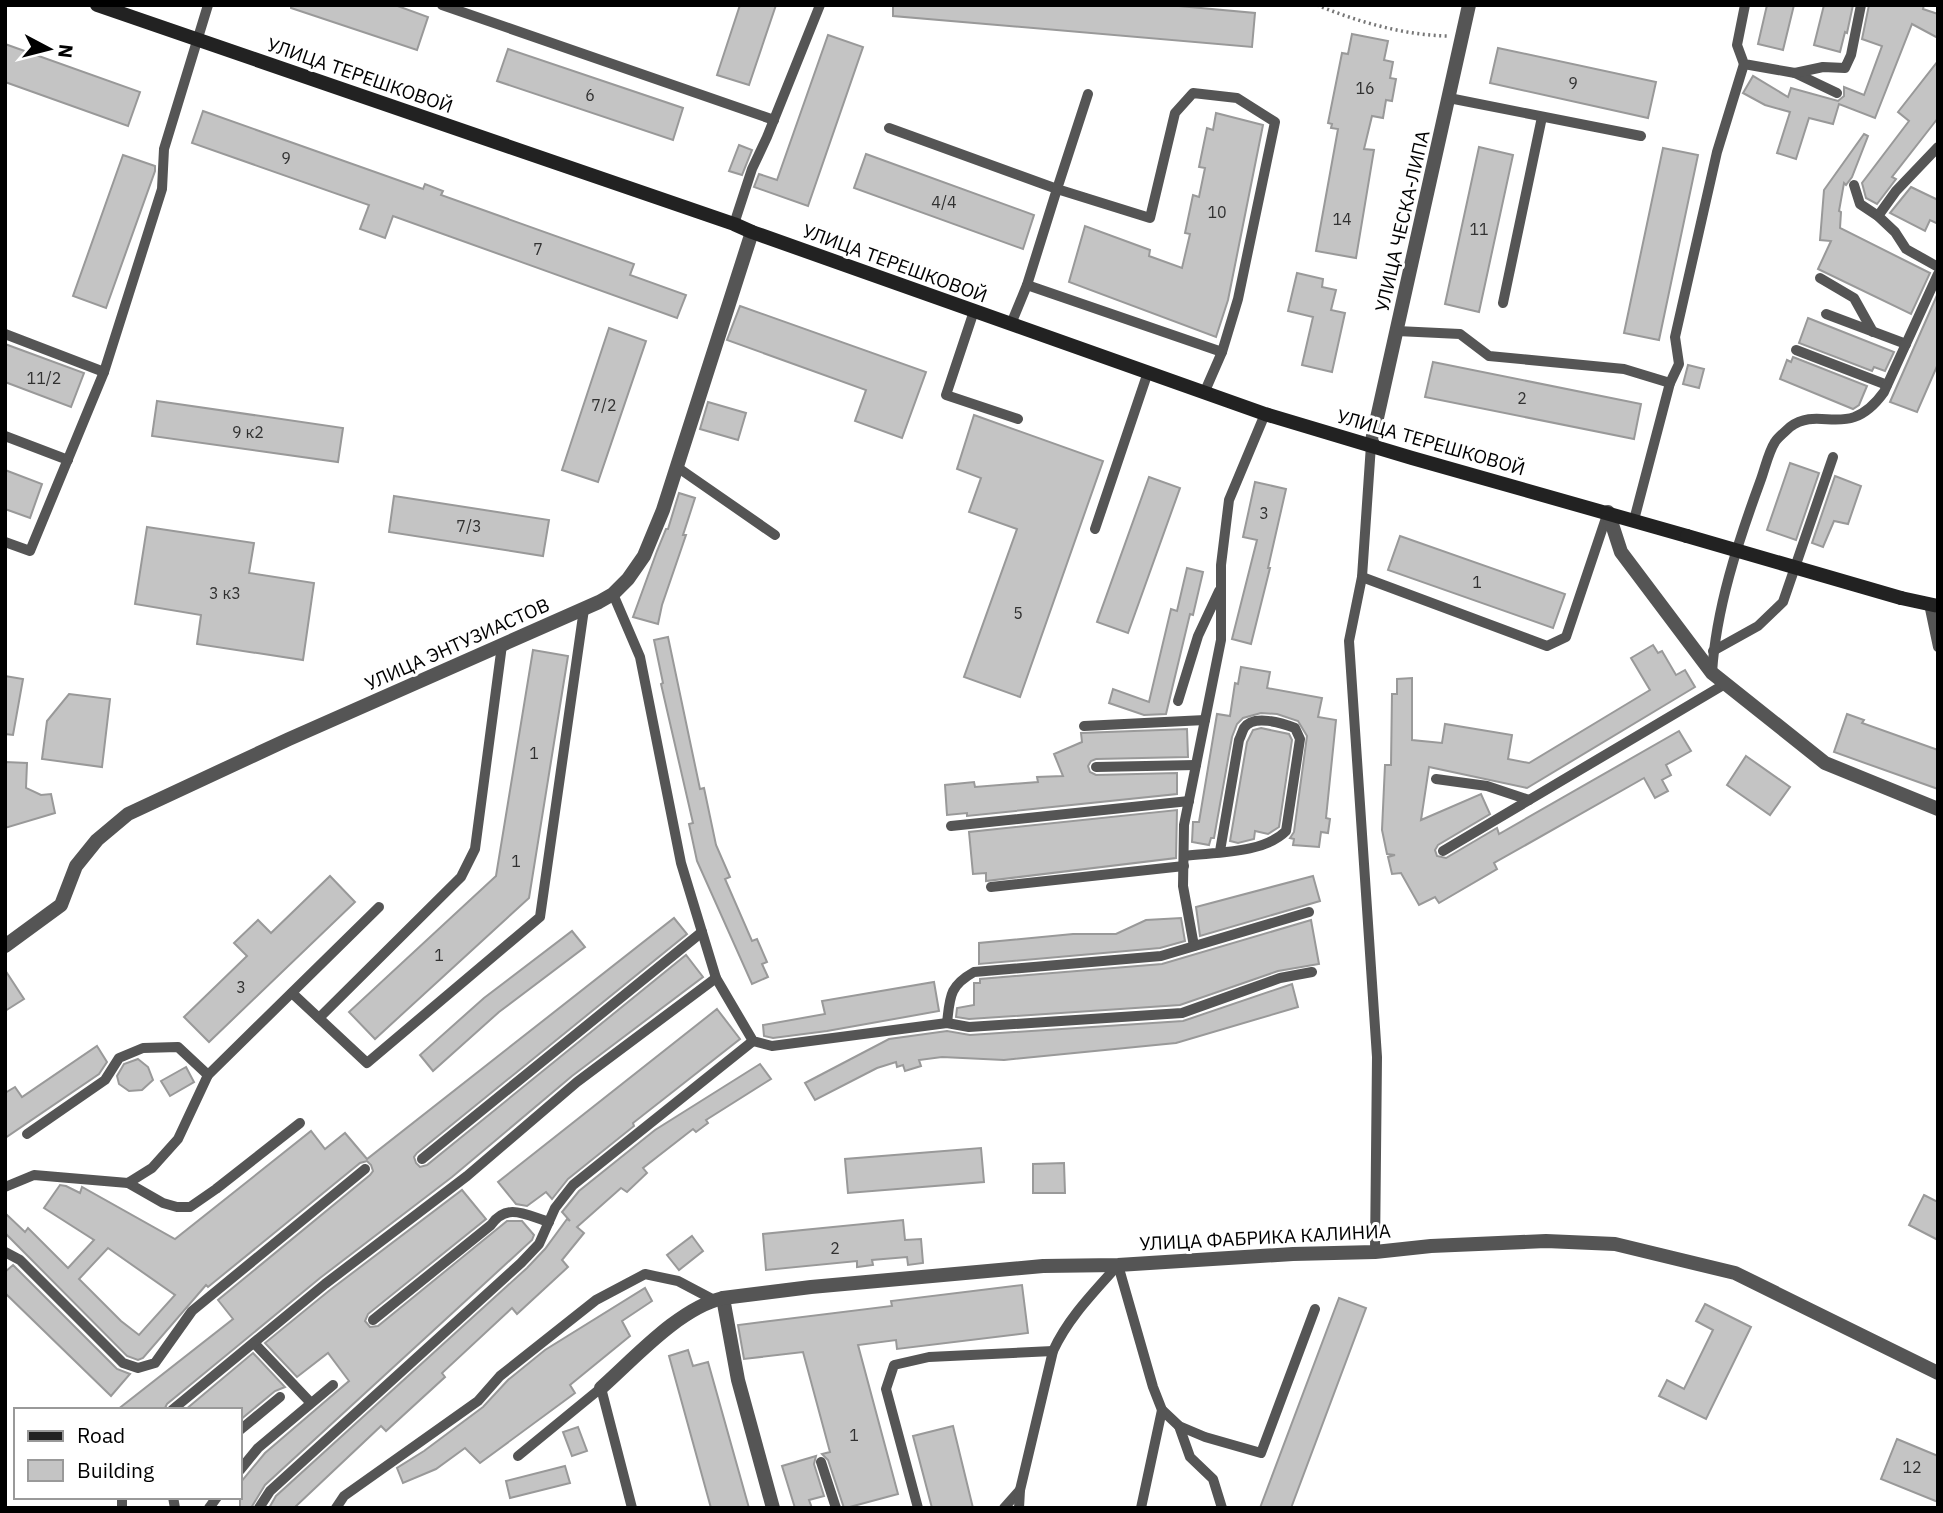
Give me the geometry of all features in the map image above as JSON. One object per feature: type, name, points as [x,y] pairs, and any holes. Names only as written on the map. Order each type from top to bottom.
[{"type":"main road","name":"УЛИЦА ТЕРЕШКОВОЙ","points":[[97,5],[734,224],[1265,414],[1900,598],[1933,605]]},
{"type":"street","name":"УЛИЦА ЧЕСКА-ЛИПА","points":[[1371,445],[1469,5]]},
{"type":"street","name":"УЛИЦА ЭНТУЗИАСТОВ","points":[[5,946],[61,905],[76,866],[97,840],[128,814],[613,594],[628,579],[644,556],[677,467],[752,232]]},
{"type":"street","points":[[1608,512],[1621,552],[1712,673],[1825,762],[1938,808]]},
{"type":"street","name":"УЛИЦА ФАБРИКА КАЛИНИА","points":[[601,1388],[679,1320],[719,1299],[811,1287],[1030,1268],[1546,1241],[1615,1244],[1735,1273],[1938,1373]]},
{"type":"street","points":[[719,1299],[773,1508]]},
{"type":"lane","points":[[5,542],[30,551],[104,372],[162,189],[164,149],[208,5]]},
{"type":"lane","points":[[442,5],[774,120]]},
{"type":"lane","points":[[734,224],[752,169],[820,5]]},
{"type":"lane","points":[[1634,520],[1670,383],[1679,364],[1675,337],[1714,165],[1744,64],[1737,46],[1745,5]]},
{"type":"lane","points":[[1795,73],[1823,67],[1845,68],[1851,55],[1861,5]]},
{"type":"lane","points":[[1744,64],[1795,73],[1837,93]]},
{"type":"lane","points":[[889,128],[1057,189],[1150,218],[1175,113],[1193,93],[1237,98],[1275,122],[1238,299],[1222,352],[1205,391]]},
{"type":"lane","points":[[1011,324],[1027,285],[1088,94]]},
{"type":"lane","points":[[1449,98],[1640,136]]},
{"type":"lane","points":[[1503,303],[1542,117]]},
{"type":"lane","points":[[1878,216],[1896,191],[1938,147]]},
{"type":"lane","points":[[1854,185],[1860,204],[1878,216],[1906,249],[1938,267]]},
{"type":"lane","points":[[1712,673],[1713,650],[1726,592],[1776,441],[1792,426],[1807,421],[1848,421],[1865,414],[1875,405],[1887,386],[1938,274]]},
{"type":"lane","points":[[1820,278],[1854,298],[1874,332]]},
{"type":"lane","points":[[1027,285],[1222,352]]},
{"type":"lane","points":[[974,311],[946,395],[1018,419]]},
{"type":"lane","points":[[1826,314],[1906,344]]},
{"type":"lane","points":[[1397,331],[1460,334],[1489,356],[1624,369],[1670,383]]},
{"type":"lane","points":[[5,334],[104,372]]},
{"type":"lane","points":[[1796,350],[1887,386]]},
{"type":"lane","points":[[1095,529],[1148,372]]},
{"type":"lane","points":[[1194,946],[1183,886],[1184,825],[1221,640],[1221,565],[1229,500],[1265,414]]},
{"type":"lane","points":[[5,436],[68,460]]},
{"type":"lane","points":[[1371,445],[1362,577],[1349,641],[1377,1057],[1375,1252]]},
{"type":"lane","points":[[1713,650],[1758,626],[1783,602],[1833,457]]},
{"type":"lane","points":[[677,467],[775,535]]},
{"type":"lane","points":[[1362,577],[1546,646],[1566,638],[1608,512]]},
{"type":"lane","points":[[1178,701],[1198,636],[1221,589]]},
{"type":"lane","points":[[613,594],[640,657],[681,863],[716,978],[753,1041],[772,1046],[947,1023],[969,1027],[1182,1013],[1280,978],[1312,972]]},
{"type":"lane","points":[[1933,605],[1938,647]]},
{"type":"lane","points":[[292,993],[367,1063],[540,917],[584,609]]},
{"type":"lane","points":[[319,1018],[461,877],[475,849],[502,645]]},
{"type":"lane","points":[[1443,851],[1725,684]]},
{"type":"lane","points":[[1084,726],[1205,720]]},
{"type":"lane","points":[[990,887],[1184,861],[1220,851],[1262,847],[1277,840],[1286,831],[1300,740],[1295,728],[1284,723],[1253,721],[1244,727],[1220,851]]},
{"type":"lane","points":[[1096,767],[1196,765]]},
{"type":"lane","points":[[1436,779],[1487,786],[1529,800]]},
{"type":"lane","points":[[951,827],[1189,801]]},
{"type":"lane","points":[[128,1183],[152,1168],[178,1139],[208,1075],[379,907]]},
{"type":"lane","points":[[947,1023],[950,994],[959,981],[974,972],[1161,956],[1309,912]]},
{"type":"lane","points":[[422,1159],[702,932]]},
{"type":"lane","points":[[174,1408],[325,1284],[467,1176],[577,1082],[716,978]]},
{"type":"lane","points":[[259,1508],[270,1491],[521,1263],[539,1244],[555,1208],[573,1185],[753,1041]]},
{"type":"lane","points":[[27,1134],[105,1080],[119,1058],[143,1048],[178,1047],[208,1075]]},
{"type":"lane","points":[[5,1186],[34,1175],[128,1183],[163,1203],[190,1207],[300,1123]]},
{"type":"lane","points":[[5,1252],[20,1260],[123,1363],[138,1368],[155,1363],[192,1311],[365,1170]]},
{"type":"lane","points":[[373,1320],[491,1225],[499,1214],[521,1214],[549,1222]]},
{"type":"lane","points":[[1019,1508],[1020,1490],[1053,1351],[1083,1303],[1118,1265]]},
{"type":"lane","points":[[1118,1265],[1162,1410],[1179,1426],[1205,1437],[1261,1453],[1315,1309]]},
{"type":"lane","points":[[336,1508],[344,1496],[478,1401],[500,1376],[596,1300],[645,1273],[678,1281],[719,1299]]},
{"type":"lane","points":[[254,1343],[310,1402]]},
{"type":"lane","points":[[918,1508],[886,1389],[894,1365],[929,1357],[1053,1351]]},
{"type":"lane","points":[[242,1468],[258,1448],[332,1385]]},
{"type":"lane","points":[[518,1456],[601,1388],[632,1508]]},
{"type":"lane","points":[[242,1428],[280,1397]]},
{"type":"lane","points":[[1141,1508],[1162,1410]]},
{"type":"lane","points":[[1179,1426],[1190,1457],[1213,1479],[1222,1508]]},
{"type":"lane","points":[[821,1462],[836,1508]]},
{"type":"lane","points":[[1004,1508],[1020,1490]]},
{"type":"path","points":[[1318,5],[1344,16],[1425,36],[1462,37]]},
{"type":"building","points":[[291,5],[395,5],[428,17],[417,50],[291,8]]},
{"type":"building","points":[[740,5],[776,5],[749,85],[717,75]]},
{"type":"building","points":[[893,5],[1168,5],[1255,13],[1252,47],[893,16]]},
{"type":"building","points":[[1767,5],[1794,5],[1783,50],[1758,44]]},
{"type":"building","points":[[1824,5],[1853,5],[1840,52],[1814,45]]},
{"type":"building","points":[[1869,5],[1924,5],[1923,9],[1938,14],[1938,38],[1912,24],[1875,118],[1839,104],[1833,124],[1809,118],[1796,159],[1777,153],[1790,112],[1765,105],[1743,93],[1753,76],[1788,97],[1791,88],[1838,101],[1844,96],[1844,87],[1864,95],[1882,46],[1862,39]]},
{"type":"building","points":[[1352,34],[1388,41],[1384,60],[1393,62],[1390,78],[1396,79],[1392,101],[1386,100],[1383,118],[1372,116],[1364,149],[1374,150],[1356,258],[1316,251],[1338,129],[1331,128],[1332,124],[1328,123],[1342,53],[1348,54]]},
{"type":"building","points":[[828,35],[863,47],[808,206],[754,187],[759,174],[777,180]]},
{"type":"building","points":[[5,44],[140,92],[128,126],[5,82]]},
{"type":"building","points":[[1498,48],[1656,82],[1648,118],[1490,83]]},
{"type":"building","points":[[508,49],[683,108],[673,140],[497,81]]},
{"type":"building","points":[[1938,61],[1938,118],[1892,177],[1896,179],[1877,204],[1866,198],[1862,183],[1909,121],[1898,112]]},
{"type":"building","points":[[203,111],[423,189],[425,184],[443,191],[441,195],[634,264],[630,275],[686,295],[677,318],[393,216],[385,238],[360,229],[369,205],[192,143]]},
{"type":"building","points":[[1216,113],[1263,125],[1228,300],[1216,337],[1069,282],[1085,226],[1150,250],[1149,256],[1182,268],[1190,234],[1185,233],[1193,195],[1199,197],[1205,168],[1199,167],[1207,128],[1213,130]]},
{"type":"building","points":[[1864,134],[1868,136],[1852,177],[1846,185],[1844,183],[1839,211],[1840,228],[1930,273],[1911,314],[1818,269],[1831,241],[1820,240],[1824,190]]},
{"type":"building","points":[[739,145],[752,150],[742,175],[729,171]]},
{"type":"building","points":[[1479,147],[1513,155],[1479,312],[1445,304]]},
{"type":"building","points":[[1663,148],[1698,155],[1659,340],[1624,333]]},
{"type":"building","points":[[866,154],[1034,215],[1023,249],[854,188]]},
{"type":"building","points":[[123,155],[155,166],[155,171],[106,308],[73,296]]},
{"type":"building","points":[[1911,187],[1938,200],[1938,224],[1930,220],[1925,231],[1890,213]]},
{"type":"building","points":[[1297,273],[1323,279],[1322,287],[1336,290],[1331,310],[1345,313],[1332,372],[1302,365],[1313,317],[1288,311]]},
{"type":"building","points":[[1938,293],[1938,364],[1917,412],[1890,402]]},
{"type":"building","points":[[740,306],[926,372],[902,438],[855,421],[866,390],[727,340]]},
{"type":"building","points":[[1808,318],[1894,352],[1885,371],[1874,367],[1872,371],[1799,343]]},
{"type":"building","points":[[609,328],[646,341],[598,482],[562,470]]},
{"type":"building","points":[[5,344],[84,373],[71,407],[5,382]]},
{"type":"building","points":[[1793,357],[1867,386],[1859,405],[1853,409],[1780,379],[1787,360],[1791,362]]},
{"type":"building","points":[[1433,362],[1641,404],[1634,439],[1425,397]]},
{"type":"building","points":[[1688,365],[1704,369],[1699,388],[1683,384]]},
{"type":"building","points":[[157,401],[343,428],[338,462],[152,436]]},
{"type":"building","points":[[708,402],[746,413],[738,440],[700,429]]},
{"type":"building","points":[[974,415],[1103,461],[1020,697],[964,677],[1017,529],[969,512],[981,478],[957,469]]},
{"type":"building","points":[[1790,463],[1819,473],[1796,540],[1767,530]]},
{"type":"building","points":[[5,470],[42,484],[30,518],[5,509]]},
{"type":"building","points":[[1835,476],[1861,486],[1848,524],[1834,521],[1823,547],[1812,543]]},
{"type":"building","points":[[1149,477],[1180,488],[1128,633],[1097,622]]},
{"type":"building","points":[[1255,482],[1286,489],[1251,644],[1232,639],[1257,540],[1243,537]]},
{"type":"building","points":[[679,493],[695,498],[658,624],[633,617],[668,529]]},
{"type":"building","points":[[394,496],[549,520],[543,556],[389,532]]},
{"type":"building","points":[[147,527],[254,543],[249,573],[314,583],[303,660],[197,644],[201,615],[135,604]]},
{"type":"building","points":[[1400,536],[1565,594],[1553,628],[1388,570]]},
{"type":"building","points":[[1187,568],[1203,572],[1166,714],[1144,715],[1109,703],[1113,689],[1149,702],[1171,609],[1177,611]]},
{"type":"building","points":[[668,637],[700,789],[704,788],[716,845],[730,877],[725,879],[752,941],[757,939],[767,962],[762,964],[768,977],[752,984],[697,861],[689,824],[693,823],[661,684],[663,683],[654,640]]},
{"type":"building","points":[[1653,645],[1658,653],[1662,651],[1676,675],[1685,670],[1695,687],[1527,788],[1429,767],[1421,820],[1481,794],[1490,814],[1438,845],[1435,850],[1437,856],[1446,858],[1497,828],[1499,834],[1679,731],[1691,751],[1666,765],[1671,775],[1662,780],[1668,791],[1655,798],[1644,778],[1494,863],[1497,869],[1439,903],[1435,897],[1419,905],[1401,873],[1392,874],[1388,857],[1395,855],[1387,854],[1382,830],[1385,765],[1391,765],[1392,694],[1397,694],[1397,679],[1412,678],[1412,740],[1442,743],[1445,724],[1512,735],[1508,759],[1529,763],[1650,690],[1631,658]]},
{"type":"building","points":[[533,650],[568,656],[529,898],[375,1039],[349,1012],[496,876]]},
{"type":"building","points":[[1241,667],[1270,672],[1267,688],[1322,698],[1318,717],[1336,720],[1326,818],[1330,819],[1328,833],[1321,832],[1319,847],[1293,845],[1294,839],[1290,838],[1294,832],[1307,736],[1298,721],[1277,714],[1261,713],[1243,718],[1237,724],[1232,737],[1214,838],[1211,838],[1209,845],[1192,842],[1193,822],[1199,822],[1217,714],[1230,716],[1235,683],[1238,684]]},
{"type":"building","points":[[5,676],[23,679],[13,735],[5,734]]},
{"type":"building","points":[[69,694],[110,699],[102,767],[42,759],[47,721]]},
{"type":"building","points":[[1847,714],[1864,720],[1862,723],[1938,750],[1938,789],[1834,752]]},
{"type":"building","points":[[1261,728],[1289,734],[1292,740],[1279,827],[1268,834],[1255,831],[1254,839],[1238,843],[1230,841],[1247,742],[1253,730]]},
{"type":"building","points":[[1187,729],[1188,757],[1096,759],[1088,766],[1090,772],[1096,775],[1177,773],[1177,794],[967,816],[967,813],[947,815],[945,785],[974,782],[975,787],[1038,782],[1037,777],[1063,776],[1054,754],[1082,742],[1081,733]]},
{"type":"building","points":[[1746,756],[1790,787],[1770,815],[1727,785]]},
{"type":"building","points":[[5,762],[27,763],[26,788],[41,795],[51,794],[55,813],[5,828]]},
{"type":"building","points":[[1177,810],[1176,858],[986,881],[986,873],[973,874],[969,832]]},
{"type":"building","points":[[330,876],[355,902],[209,1042],[184,1017],[247,956],[234,943],[258,920],[271,933]]},
{"type":"building","points":[[1313,876],[1320,901],[1200,936],[1196,907]]},
{"type":"building","points":[[674,918],[687,934],[417,1153],[414,1157],[416,1163],[420,1167],[427,1165],[686,955],[703,977],[572,1076],[452,1177],[320,1278],[165,1408],[120,1408],[233,1319],[218,1300],[370,1175],[373,1171],[371,1165],[367,1161],[360,1163],[208,1287],[206,1285],[143,1358],[138,1360],[127,1356],[5,1233],[5,1213],[25,1232],[28,1228],[68,1268],[94,1240],[44,1208],[60,1185],[80,1193],[82,1187],[175,1239],[311,1131],[325,1149],[345,1133],[367,1159]],"holes":[[[108,1248],[175,1295],[139,1335],[79,1279]]]},
{"type":"building","points":[[1181,918],[1185,941],[1160,948],[979,964],[979,943],[1073,934],[1116,934],[1146,920]]},
{"type":"building","points":[[1311,920],[1319,964],[1278,971],[1180,1005],[969,1019],[956,1017],[957,1008],[974,1005],[974,983],[980,983],[980,979],[1162,964]]},
{"type":"building","points":[[572,931],[585,947],[499,1012],[433,1071],[420,1055],[484,998]]},
{"type":"building","points":[[5,970],[24,999],[5,1011]]},
{"type":"building","points":[[934,982],[939,1011],[827,1031],[773,1038],[764,1036],[763,1025],[825,1014],[822,1001]]},
{"type":"building","points":[[1292,984],[1298,1007],[1176,1043],[1004,1060],[942,1057],[919,1060],[921,1066],[905,1071],[903,1065],[897,1067],[896,1062],[877,1068],[815,1100],[805,1083],[889,1039],[947,1031],[970,1035],[1183,1021]]},
{"type":"building","points":[[717,1009],[740,1039],[633,1123],[634,1126],[568,1179],[552,1199],[546,1192],[527,1206],[516,1204],[498,1182]]},
{"type":"building","points":[[97,1046],[107,1062],[99,1074],[5,1138],[5,1093],[15,1087],[22,1097]]},
{"type":"building","points":[[138,1059],[148,1067],[153,1080],[142,1090],[129,1091],[119,1084],[117,1076],[124,1064]]},
{"type":"building","points":[[760,1064],[771,1079],[706,1120],[708,1123],[696,1132],[693,1129],[643,1168],[647,1173],[627,1192],[621,1188],[577,1227],[584,1233],[562,1260],[568,1267],[517,1314],[512,1308],[442,1373],[445,1377],[386,1431],[381,1426],[294,1508],[269,1508],[276,1496],[527,1268],[567,1219],[570,1221],[562,1212],[579,1191],[655,1130]]},
{"type":"building","points":[[186,1067],[194,1082],[170,1096],[161,1081]]},
{"type":"building","points":[[981,1148],[984,1182],[848,1193],[845,1159]]},
{"type":"building","points":[[1064,1163],[1065,1193],[1033,1193],[1033,1164]]},
{"type":"building","points":[[462,1190],[486,1219],[368,1314],[365,1321],[370,1327],[378,1326],[507,1221],[522,1221],[534,1235],[532,1240],[265,1485],[251,1508],[240,1508],[242,1481],[265,1453],[349,1381],[328,1353],[297,1377],[265,1343]]},
{"type":"building","points":[[1924,1195],[1938,1202],[1938,1240],[1909,1225]]},
{"type":"building","points":[[903,1220],[905,1240],[921,1239],[923,1263],[908,1265],[907,1257],[872,1260],[873,1265],[857,1267],[857,1261],[766,1270],[763,1234]]},
{"type":"building","points":[[692,1236],[703,1251],[679,1270],[667,1255]]},
{"type":"building","points":[[13,1265],[117,1369],[130,1374],[111,1396],[5,1293],[5,1272]]},
{"type":"building","points":[[1022,1285],[1028,1333],[897,1349],[896,1340],[858,1345],[898,1494],[846,1508],[828,1460],[822,1454],[830,1452],[803,1352],[744,1359],[738,1325],[892,1306],[891,1301]]},
{"type":"building","points":[[645,1288],[652,1301],[622,1321],[630,1336],[570,1385],[575,1393],[480,1463],[465,1448],[436,1469],[403,1483],[397,1468],[483,1407],[508,1380],[545,1350]]},
{"type":"building","points":[[1339,1298],[1366,1308],[1291,1508],[1260,1508]]},
{"type":"building","points":[[1705,1304],[1751,1327],[1706,1419],[1659,1396],[1667,1380],[1684,1389],[1713,1330],[1696,1321]]},
{"type":"building","points":[[688,1350],[693,1366],[708,1362],[749,1508],[711,1508],[669,1356]]},
{"type":"building","points":[[253,1353],[285,1387],[275,1391],[242,1418],[242,1408],[187,1408]]},
{"type":"building","points":[[953,1426],[973,1508],[932,1508],[913,1436]]},
{"type":"building","points":[[578,1427],[587,1451],[572,1456],[563,1432]]},
{"type":"building","points":[[1897,1439],[1938,1456],[1938,1502],[1881,1479]]},
{"type":"building","points":[[816,1456],[814,1464],[824,1496],[809,1500],[812,1508],[795,1508],[782,1466]]},
{"type":"building","points":[[565,1466],[570,1483],[510,1498],[506,1481]]}]
